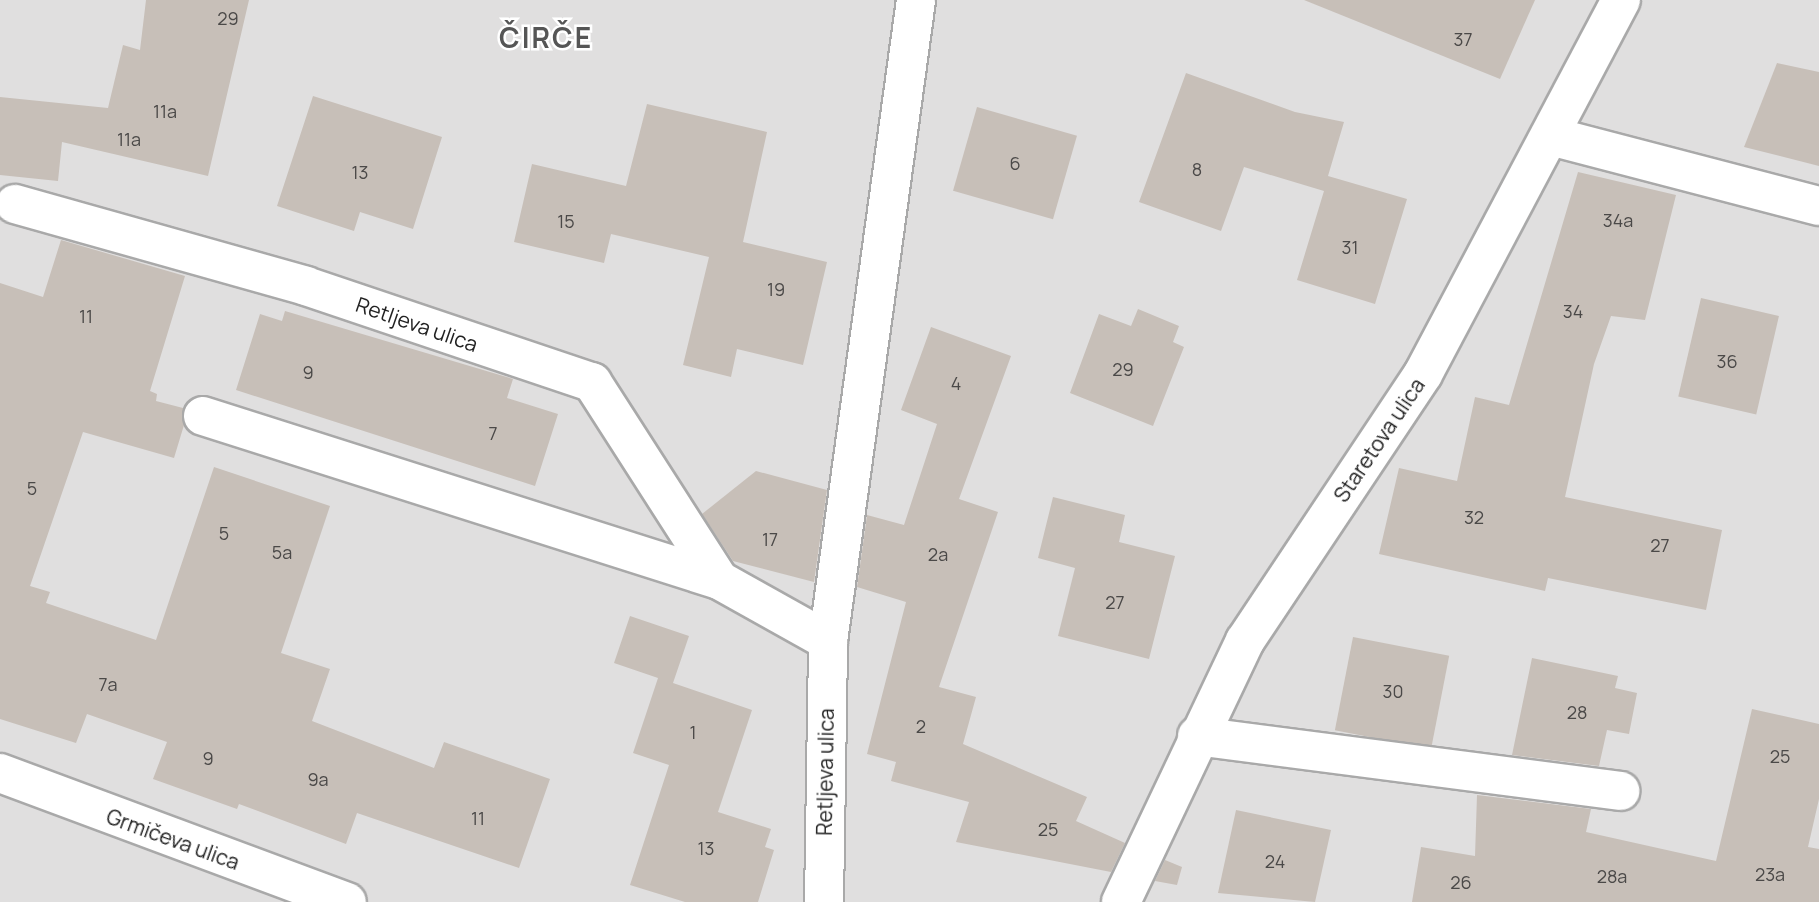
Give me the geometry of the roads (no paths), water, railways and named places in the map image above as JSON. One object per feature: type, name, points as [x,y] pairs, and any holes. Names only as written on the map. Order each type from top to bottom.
[{"type":"street","name":"Retljeva ulica","points":[[824,902],[828,641],[916,0]]},
{"type":"street","name":"Staretova ulica","points":[[1121,902],[1244,641],[1423,374],[1621,0]]},
{"type":"street","points":[[1550,136],[1819,206]]},
{"type":"street","name":"Retljeva ulica","points":[[15,204],[306,286],[592,382],[719,580]]},
{"type":"street","name":"Retljeva ulica","points":[[203,416],[719,580],[828,641]]},
{"type":"street","points":[[1197,736],[1620,791]]},
{"type":"street","name":"Grmičeva ulica","points":[[0,773],[347,902]]},
{"type":"district","name":"ČIRČE","points":[[546,37]]}]
